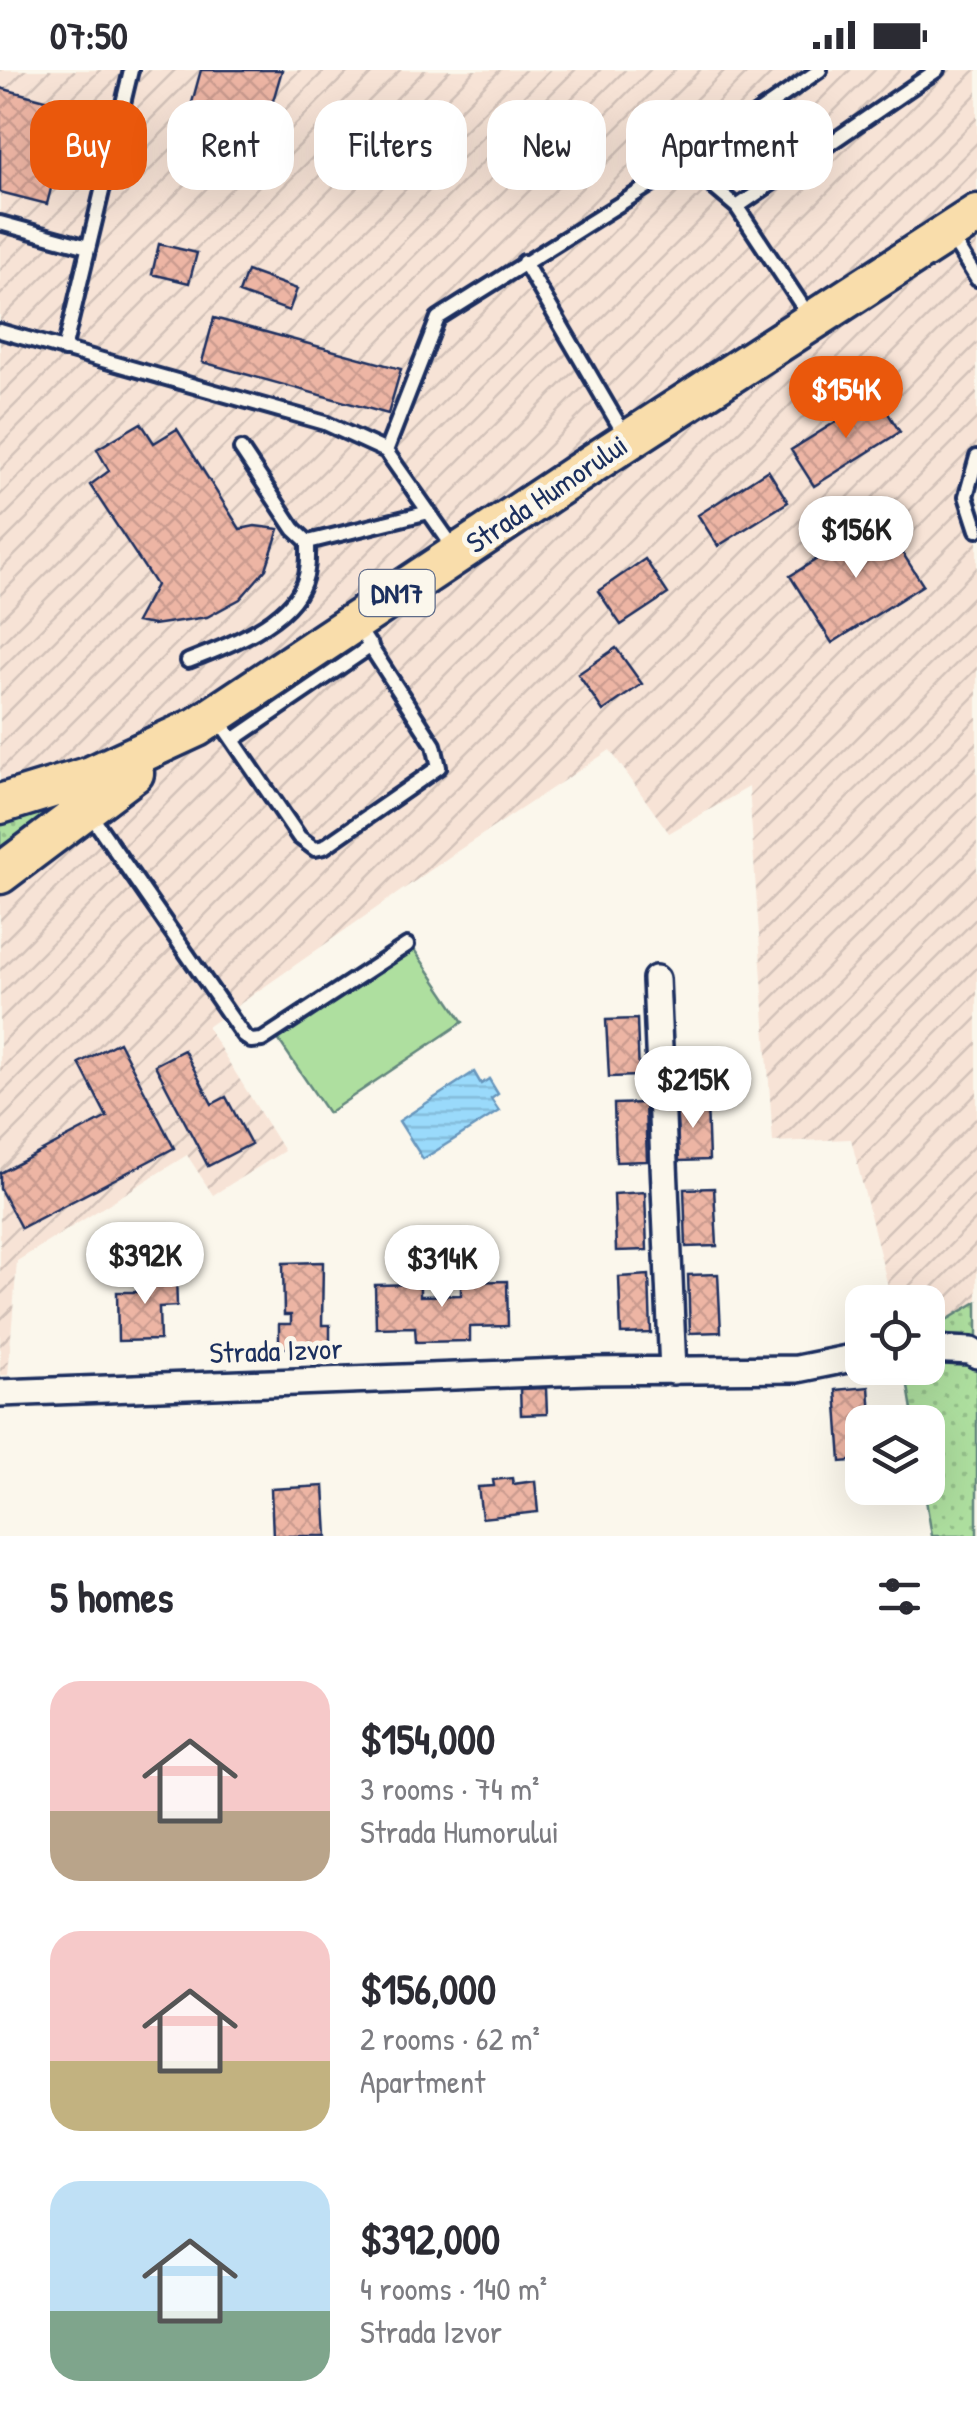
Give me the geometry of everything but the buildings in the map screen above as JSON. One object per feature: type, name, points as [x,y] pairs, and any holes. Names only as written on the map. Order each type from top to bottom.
[{"type":"main road","name":"Strada Humorului","points":[[0,804],[91,776],[215,727],[362,634],[458,553],[963,223]]},
{"type":"main road","points":[[0,874],[86,809],[215,727]]},
{"type":"street","points":[[656,979],[673,1371]]},
{"type":"street","points":[[945,1349],[971,1350],[977,1354]]},
{"type":"street","name":"Strada Izvor","points":[[0,1393],[797,1369],[845,1359]]},
{"type":"lane","points":[[64,350],[131,70]]},
{"type":"lane","points":[[776,100],[820,70]]},
{"type":"lane","points":[[737,207],[937,70]]},
{"type":"lane","points":[[386,450],[438,318],[641,190]]},
{"type":"lane","points":[[718,190],[737,207],[812,321]]},
{"type":"lane","points":[[0,223],[88,248]]},
{"type":"lane","points":[[963,223],[977,279]]},
{"type":"lane","points":[[524,262],[628,440]]},
{"type":"lane","points":[[0,332],[325,423],[386,450],[458,553]]},
{"type":"lane","points":[[241,449],[294,530],[308,542]]},
{"type":"lane","points":[[977,456],[966,496],[977,530]]},
{"type":"lane","points":[[308,542],[429,512]]},
{"type":"lane","points":[[188,662],[237,642],[279,615],[304,586],[308,542]]},
{"type":"lane","points":[[215,727],[299,838],[309,847],[324,847],[439,766],[434,745],[362,634]]},
{"type":"lane","points":[[86,809],[243,1036],[251,1041],[262,1040],[407,945]]},
{"type":"shaded area","points":[[0,70],[977,70],[977,1302],[945,1321],[945,1285],[888,1285],[851,1139],[773,1142],[749,787],[669,833],[610,750],[462,848],[207,1027],[284,1151],[213,1195],[187,1155],[17,1261],[8,1375],[0,1375]]},
{"type":"green space","points":[[87,789],[0,865],[0,815]]},
{"type":"green space","points":[[413,948],[463,1022],[328,1113],[278,1039]]},
{"type":"green space","points":[[977,1302],[977,1536],[932,1536],[927,1505],[945,1505],[945,1405],[911,1405],[908,1385],[945,1385],[945,1321]]},
{"type":"water","points":[[474,1072],[481,1084],[489,1079],[498,1094],[491,1099],[499,1111],[423,1159],[399,1121]]}]
